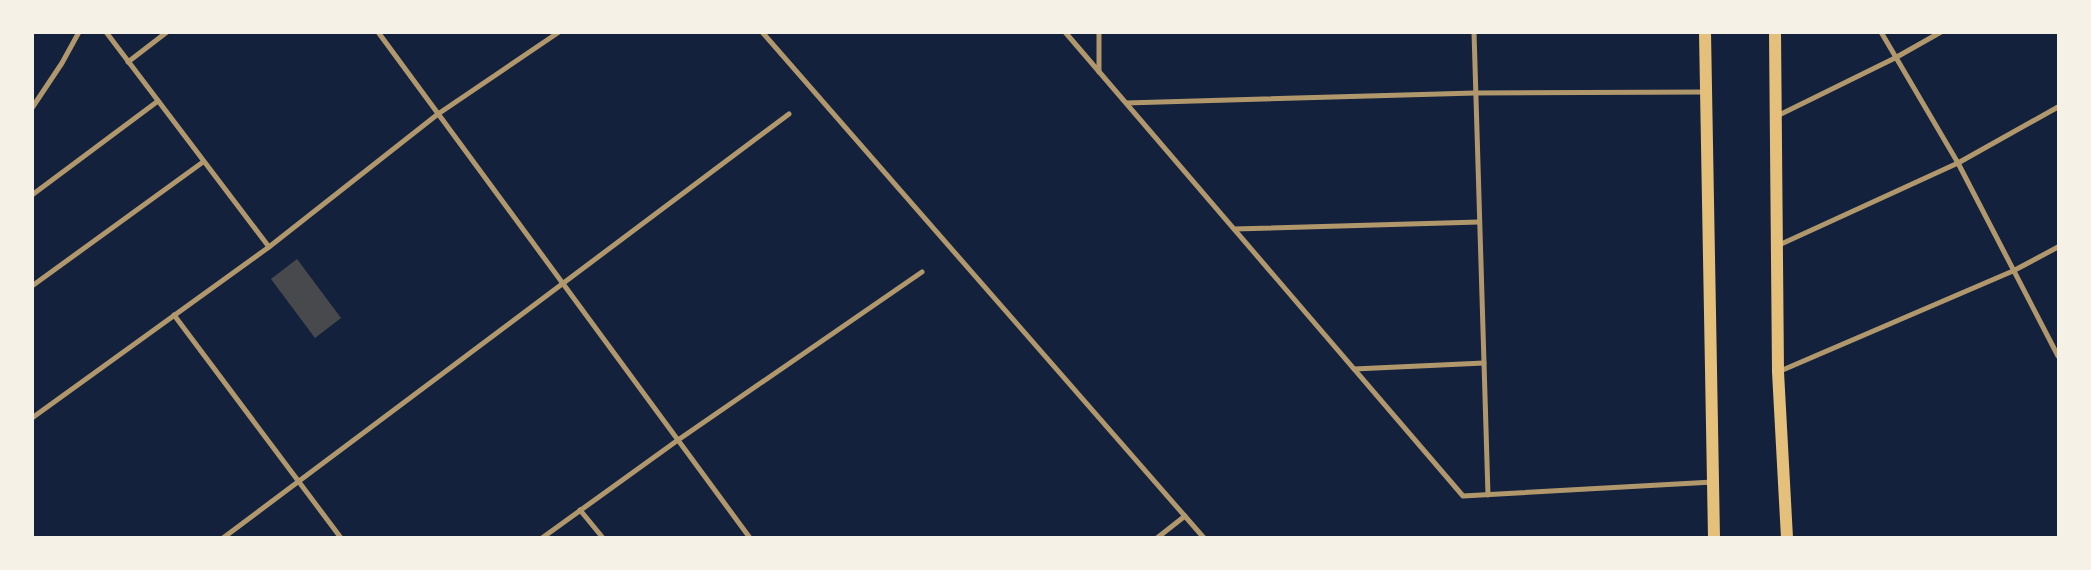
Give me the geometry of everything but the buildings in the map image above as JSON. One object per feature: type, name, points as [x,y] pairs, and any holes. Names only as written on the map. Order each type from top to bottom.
[{"type":"main road","points":[[1705,32],[1714,538]]},
{"type":"main road","points":[[1775,32],[1778,372],[1787,538]]},
{"type":"street","points":[[32,108],[62,63],[79,32]]},
{"type":"street","points":[[106,32],[269,247]]},
{"type":"street","points":[[128,62],[167,32]]},
{"type":"street","points":[[378,32],[750,538]]},
{"type":"street","points":[[32,418],[269,247],[438,114],[559,32]]},
{"type":"street","points":[[762,32],[1204,538]]},
{"type":"street","points":[[1065,32],[1463,496],[1713,482]]},
{"type":"street","points":[[1099,32],[1099,72]]},
{"type":"street","points":[[1474,32],[1488,495]]},
{"type":"street","points":[[1881,32],[1958,163],[2058,356]]},
{"type":"street","points":[[1776,117],[1895,58],[1941,32]]},
{"type":"street","points":[[1126,103],[1476,93],[1706,92]]},
{"type":"street","points":[[32,195],[158,101]]},
{"type":"street","points":[[1777,246],[1958,163],[2058,107]]},
{"type":"street","points":[[223,538],[788,114]]},
{"type":"street","points":[[32,286],[204,162]]},
{"type":"street","points":[[1234,230],[1479,222]]},
{"type":"street","points":[[1778,372],[2013,271],[2058,247]]},
{"type":"street","points":[[542,538],[678,440],[922,272]]},
{"type":"street","points":[[174,316],[341,538]]},
{"type":"street","points":[[1354,369],[1484,363]]},
{"type":"street","points":[[580,510],[603,538]]},
{"type":"street","points":[[1157,538],[1185,516]]}]
